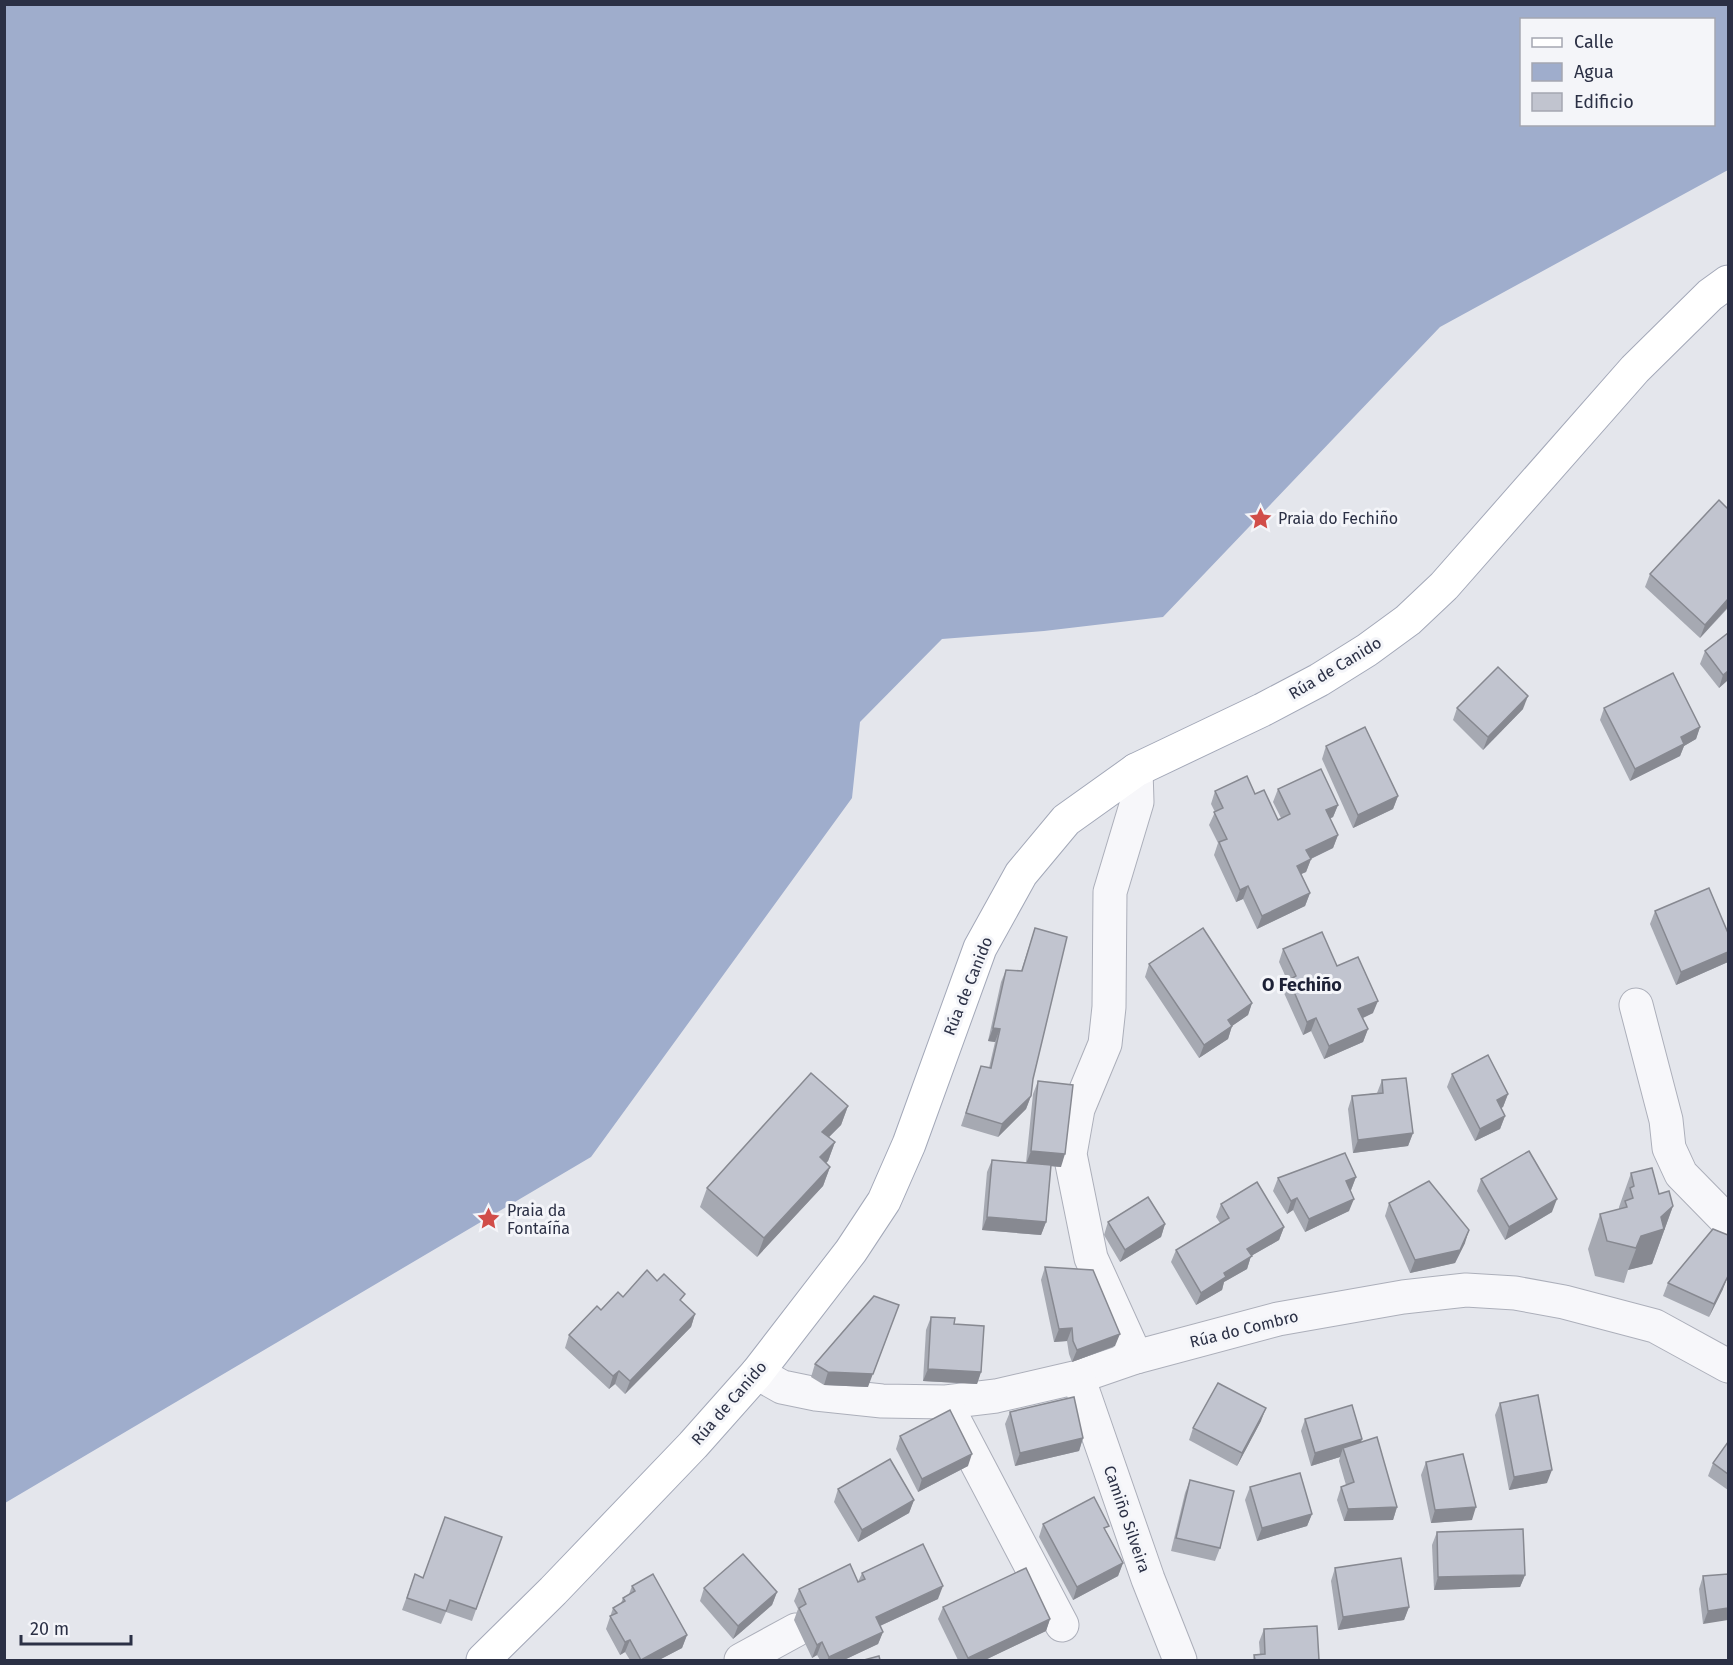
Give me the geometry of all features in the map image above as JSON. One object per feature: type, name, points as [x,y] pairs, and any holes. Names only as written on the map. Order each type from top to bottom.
[{"type":"main road","name":"Rúa de Canido","points":[[483,1660],[553,1591],[693,1445],[757,1373],[851,1251],[884,1201],[909,1144],[980,948],[1022,874],[1066,820],[1136,770],[1262,710],[1318,680],[1367,650],[1408,620],[1444,586],[1635,369],[1710,295],[1728,282]]},
{"type":"street","points":[[1136,770],[1137,802],[1110,892],[1109,1007],[1105,1044],[1078,1109],[1070,1155],[1091,1258],[1136,1357]]},
{"type":"street","points":[[1636,1005],[1666,1119],[1669,1148],[1681,1174],[1728,1222]]},
{"type":"street","name":"Rúa do Combro","points":[[757,1373],[782,1387],[816,1394],[882,1401],[946,1402],[996,1396],[1077,1377],[1136,1357],[1278,1319],[1403,1297],[1466,1290],[1515,1293],[1564,1302],[1655,1326],[1728,1366]]},
{"type":"street","name":"Camiño Silveira","points":[[1077,1377],[1148,1579],[1180,1660]]},
{"type":"street","points":[[946,1402],[1062,1625]]},
{"type":"street","points":[[741,1660],[796,1630]]},
{"type":"water","points":[[4,5],[1728,5],[1728,170],[1440,327],[1163,617],[1044,631],[942,639],[860,722],[852,798],[591,1157],[5,1503]]},
{"type":"building","points":[[1719,500],[1728,509],[1728,599],[1705,625],[1650,574]]},
{"type":"building","points":[[1728,633],[1728,671],[1723,675],[1705,651]]},
{"type":"building","points":[[1498,667],[1528,696],[1488,737],[1457,708]]},
{"type":"building","points":[[1673,673],[1700,727],[1681,737],[1684,744],[1635,769],[1604,708]]},
{"type":"building","points":[[1365,727],[1398,796],[1358,815],[1326,746]]},
{"type":"building","points":[[1321,769],[1338,805],[1326,810],[1338,835],[1306,850],[1311,859],[1297,866],[1310,893],[1262,916],[1248,886],[1240,890],[1219,842],[1227,839],[1214,812],[1223,808],[1215,791],[1247,776],[1255,794],[1264,790],[1278,820],[1290,814],[1278,789]]},
{"type":"building","points":[[1709,888],[1728,933],[1728,952],[1681,972],[1655,911]]},
{"type":"building","points":[[1035,928],[1067,937],[1033,1079],[1031,1096],[1002,1124],[966,1113],[981,1066],[991,1068],[1000,1029],[993,1028],[1006,970],[1022,971]]},
{"type":"building","points":[[1203,928],[1252,1003],[1228,1020],[1232,1026],[1204,1045],[1149,964]]},
{"type":"building","points":[[1322,932],[1337,966],[1358,957],[1378,1001],[1358,1009],[1368,1029],[1329,1046],[1316,1018],[1307,1022],[1289,980],[1296,976],[1283,949]]},
{"type":"building","points":[[1488,1055],[1508,1094],[1497,1100],[1505,1116],[1480,1129],[1452,1074]]},
{"type":"building","points":[[811,1073],[848,1106],[822,1132],[835,1142],[820,1157],[830,1167],[764,1238],[707,1188]]},
{"type":"building","points":[[1406,1078],[1413,1133],[1358,1140],[1352,1096],[1383,1093],[1382,1080]]},
{"type":"building","points":[[1038,1081],[1073,1085],[1065,1154],[1031,1151]]},
{"type":"building","points":[[1529,1151],[1557,1199],[1509,1227],[1481,1179]]},
{"type":"building","points":[[1345,1153],[1356,1177],[1346,1181],[1354,1199],[1309,1219],[1297,1198],[1291,1201],[1278,1178]]},
{"type":"building","points":[[992,1160],[1051,1165],[1046,1222],[987,1217]]},
{"type":"building","points":[[1652,1168],[1659,1194],[1669,1191],[1673,1206],[1661,1217],[1664,1229],[1641,1236],[1636,1248],[1607,1241],[1600,1214],[1627,1207],[1625,1201],[1633,1198],[1630,1188],[1634,1186],[1631,1173]]},
{"type":"building","points":[[1429,1181],[1469,1230],[1460,1250],[1415,1260],[1389,1203]]},
{"type":"building","points":[[1257,1182],[1284,1227],[1247,1249],[1252,1256],[1224,1273],[1226,1277],[1201,1293],[1176,1250],[1229,1218],[1221,1204]]},
{"type":"building","points":[[1148,1197],[1165,1224],[1125,1250],[1108,1222]]},
{"type":"building","points":[[1713,1229],[1728,1235],[1728,1276],[1714,1304],[1668,1283]]},
{"type":"building","points":[[1045,1267],[1093,1270],[1120,1334],[1077,1350],[1073,1341],[1072,1328],[1059,1329]]},
{"type":"building","points":[[647,1270],[657,1281],[664,1274],[685,1294],[680,1300],[695,1314],[630,1381],[619,1371],[613,1376],[569,1335],[597,1306],[601,1310],[618,1292],[623,1297]]},
{"type":"building","points":[[874,1296],[899,1305],[873,1374],[828,1372],[815,1364]]},
{"type":"building","points":[[931,1317],[955,1318],[954,1324],[984,1326],[981,1372],[928,1369]]},
{"type":"building","points":[[1218,1383],[1266,1408],[1242,1453],[1193,1428]]},
{"type":"building","points":[[1538,1395],[1552,1470],[1514,1477],[1500,1403]]},
{"type":"building","points":[[1074,1397],[1083,1438],[1020,1453],[1010,1412]]},
{"type":"building","points":[[1352,1405],[1362,1439],[1315,1453],[1305,1419]]},
{"type":"building","points":[[950,1410],[972,1454],[922,1479],[900,1436]]},
{"type":"building","points":[[1377,1437],[1397,1507],[1348,1509],[1341,1487],[1354,1482],[1343,1448]]},
{"type":"building","points":[[1728,1442],[1728,1474],[1713,1463]]},
{"type":"building","points":[[1463,1454],[1476,1507],[1435,1510],[1426,1462]]},
{"type":"building","points":[[890,1459],[914,1500],[862,1530],[838,1489]]},
{"type":"building","points":[[1300,1473],[1312,1514],[1262,1528],[1250,1487]]},
{"type":"building","points":[[1190,1480],[1234,1491],[1220,1548],[1176,1538]]},
{"type":"building","points":[[1094,1497],[1109,1526],[1104,1528],[1123,1563],[1077,1587],[1043,1524]]},
{"type":"building","points":[[445,1517],[502,1537],[476,1609],[450,1600],[446,1611],[407,1598],[415,1574],[423,1578]]},
{"type":"building","points":[[1523,1529],[1525,1575],[1438,1577],[1437,1532]]},
{"type":"building","points":[[923,1544],[943,1586],[876,1617],[883,1632],[829,1657],[822,1642],[817,1645],[799,1608],[806,1604],[799,1589],[850,1564],[858,1582],[865,1579],[862,1573]]},
{"type":"building","points":[[743,1554],[777,1592],[738,1626],[704,1588]]},
{"type":"building","points":[[1401,1558],[1409,1607],[1343,1617],[1335,1568]]},
{"type":"building","points":[[1026,1568],[1050,1619],[968,1658],[943,1607]]},
{"type":"building","points":[[653,1574],[687,1635],[641,1660],[630,1640],[625,1642],[610,1616],[617,1613],[613,1608],[625,1601],[623,1598],[635,1591],[632,1586]]},
{"type":"building","points":[[1728,1574],[1728,1608],[1708,1611],[1703,1576]]},
{"type":"building","points":[[1317,1626],[1319,1660],[1255,1660],[1254,1655],[1265,1654],[1264,1629]]},
{"type":"building","points":[[879,1656],[880,1660],[864,1660]]},
{"type":"place","name":"Praia do Fechiño","points":[[1260,518]]},
{"type":"place","name":"Praia da Fontaíña","points":[[489,1219]]},
{"type":"district","name":"O Fechiño","points":[[1302,985]]}]
